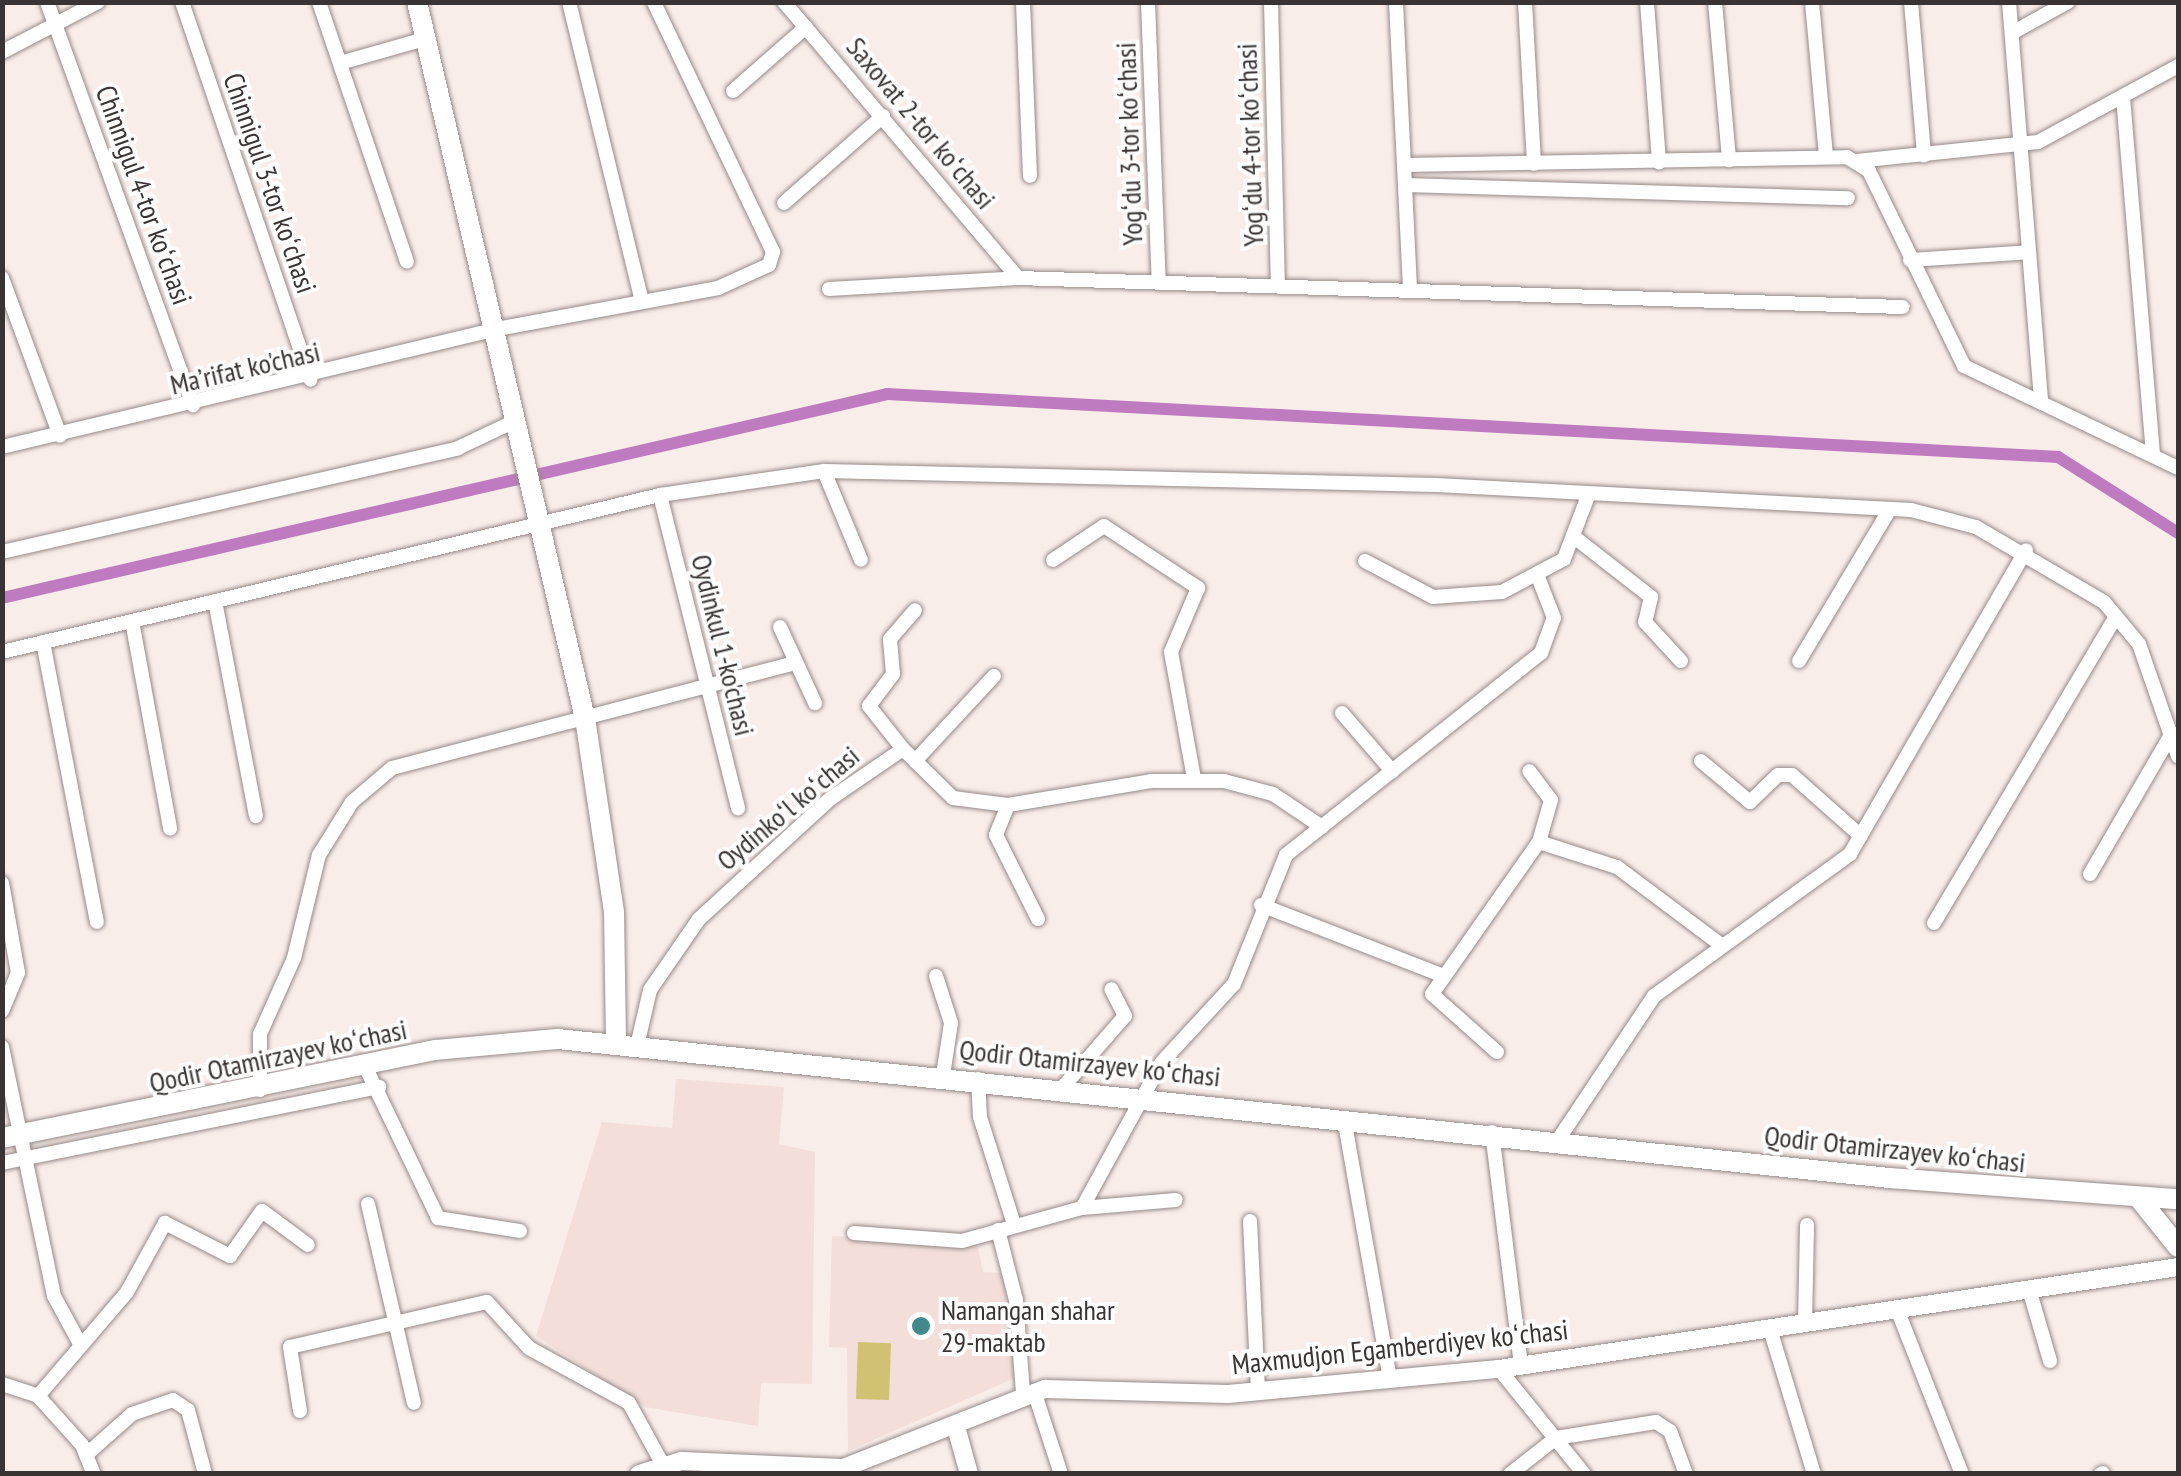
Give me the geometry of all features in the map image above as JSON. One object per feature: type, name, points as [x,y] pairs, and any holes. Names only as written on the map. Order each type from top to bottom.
[{"type":"main road","points":[[417,2],[497,329],[585,718],[614,912],[627,1045]]},
{"type":"main road","name":"Qodir Otamirzayev koʻchasi","points":[[10,1137],[490,1043],[627,1045],[2178,1199]]},
{"type":"main road","points":[[2138,1197],[2178,1247]]},
{"type":"street","name":"Chinnigul 4-tor koʻchasi","points":[[46,2],[194,405]]},
{"type":"street","points":[[2,52],[58,30],[98,2]]},
{"type":"street","name":"Chinnigul 3-tor koʻchasi","points":[[182,2],[310,380]]},
{"type":"street","points":[[318,2],[406,262]]},
{"type":"street","points":[[569,2],[642,301]]},
{"type":"street","name":"Saxovat 2-tor koʻchasi","points":[[784,2],[1018,278]]},
{"type":"street","points":[[1023,2],[1030,176]]},
{"type":"street","name":"Yogʻdu 3-tor koʻchasi","points":[[1148,2],[1159,283]]},
{"type":"street","name":"Yogʻdu 4-tor koʻchasi","points":[[1271,2],[1278,286]]},
{"type":"street","points":[[1396,2],[1410,289]]},
{"type":"street","points":[[1525,2],[1534,164]]},
{"type":"street","points":[[1647,2],[1659,163]]},
{"type":"street","points":[[1715,2],[1729,160]]},
{"type":"street","points":[[1812,2],[1826,156]]},
{"type":"street","points":[[1911,2],[1924,155]]},
{"type":"street","points":[[2009,2],[2041,401]]},
{"type":"street","points":[[2012,33],[2068,2]]},
{"type":"street","name":"Maʼrifat ko'chasi","points":[[2,448],[310,380],[497,329],[718,288],[773,257],[654,3]]},
{"type":"street","points":[[733,91],[806,27]]},
{"type":"street","points":[[340,63],[425,39]]},
{"type":"street","points":[[1404,164],[1659,163],[1826,156],[1858,161],[2020,145],[2178,66]]},
{"type":"street","points":[[2122,97],[2153,454]]},
{"type":"street","points":[[784,203],[884,116]]},
{"type":"street","points":[[1858,161],[1957,358],[2178,468]]},
{"type":"street","points":[[1405,185],[1848,198]]},
{"type":"street","points":[[1910,260],[2029,252]]},
{"type":"street","points":[[2,278],[60,436]]},
{"type":"street","points":[[830,289],[1018,278],[1903,307]]},
{"type":"street","points":[[2,552],[458,448],[519,426]]},
{"type":"street","points":[[824,471],[861,560]]},
{"type":"street","points":[[2,652],[541,520],[660,495],[824,471],[1147,474],[1890,509],[1952,518],[2026,550],[2116,617],[2138,644],[2178,756]]},
{"type":"street","name":"Oydinkul 1-ko'chasi","points":[[660,495],[738,808]]},
{"type":"street","points":[[1365,561],[1445,599],[1538,577],[1578,540],[1588,496]]},
{"type":"street","points":[[1799,661],[1890,509]]},
{"type":"street","points":[[1053,560],[1104,526],[1198,588],[1171,652],[1194,779]]},
{"type":"street","points":[[1578,540],[1652,599],[1645,622],[1680,661]]},
{"type":"street","points":[[1558,1140],[1654,996],[1720,944],[1838,865],[1862,836],[2026,550]]},
{"type":"street","points":[[1082,1208],[1176,1044],[1234,984],[1275,869],[1322,827],[1532,666],[1554,618],[1538,577]]},
{"type":"street","points":[[216,601],[256,816]]},
{"type":"street","points":[[903,748],[869,706],[893,674],[890,639],[915,610]]},
{"type":"street","points":[[1934,923],[2116,617]]},
{"type":"street","points":[[132,621],[170,829]]},
{"type":"street","points":[[780,627],[815,703]]},
{"type":"street","points":[[43,642],[97,922]]},
{"type":"street","points":[[245,1117],[264,1023],[294,958],[318,855],[352,802],[405,760],[707,691],[796,663]]},
{"type":"street","points":[[915,760],[994,676]]},
{"type":"street","points":[[1342,714],[1392,772]]},
{"type":"street","points":[[2090,874],[2172,733]]},
{"type":"street","name":"Oydinkoʻl koʻchasi","points":[[627,1045],[650,990],[700,918],[830,799],[903,748],[949,797],[1008,805],[1194,779],[1252,786],[1322,827]]},
{"type":"street","points":[[1702,761],[1750,802],[1778,775],[1792,774],[1862,836]]},
{"type":"street","points":[[1497,1052],[1433,998],[1444,976],[1539,842],[1551,800],[1529,770]]},
{"type":"street","points":[[1008,805],[996,835],[1038,919]]},
{"type":"street","points":[[1539,842],[1618,867],[1720,944]]},
{"type":"street","points":[[2,883],[18,973],[2,1011]]},
{"type":"street","points":[[1261,905],[1444,976]]},
{"type":"street","points":[[936,976],[951,1024],[943,1075]]},
{"type":"street","points":[[1063,1087],[1125,1016],[1111,989]]},
{"type":"street","points":[[2,1047],[10,1137],[26,1159],[54,1296],[79,1342]]},
{"type":"street","points":[[365,1066],[379,1087],[438,1218],[520,1231]]},
{"type":"street","points":[[978,1079],[980,1117],[1014,1224]]},
{"type":"street","points":[[2,1163],[168,1133],[379,1087]]},
{"type":"street","points":[[164,1109],[168,1133]]},
{"type":"street","points":[[1344,1118],[1390,1380]]},
{"type":"street","points":[[96,1122],[100,1146]]},
{"type":"street","points":[[1492,1132],[1521,1365]]},
{"type":"street","points":[[854,1233],[934,1243],[1082,1208],[1176,1200]]},
{"type":"street","points":[[368,1204],[392,1323],[414,1404]]},
{"type":"street","points":[[38,1396],[79,1342],[127,1292],[165,1223],[230,1256],[263,1212],[308,1245]]},
{"type":"street","points":[[1250,1221],[1258,1392]]},
{"type":"street","points":[[1805,1323],[1807,1225]]},
{"type":"street","points":[[998,1230],[1016,1300],[1028,1393],[1061,1474]]},
{"type":"street","name":"Maxmudjon Egamberdiyev koʻchasi","points":[[639,1474],[662,1463],[780,1472],[866,1463],[1028,1393],[1258,1392],[1390,1380],[1521,1365],[2178,1267]]},
{"type":"street","points":[[2028,1289],[2050,1361]]},
{"type":"street","points":[[300,1411],[290,1347],[490,1303],[529,1348],[635,1409],[662,1463]]},
{"type":"street","points":[[1898,1309],[1962,1474]]},
{"type":"street","points":[[1770,1328],[1814,1474]]},
{"type":"street","points":[[1499,1368],[1584,1474]]},
{"type":"street","points":[[2,1402],[9,1387],[38,1396],[86,1456],[94,1474]]},
{"type":"street","points":[[86,1456],[132,1414],[173,1400],[188,1410],[205,1474]]},
{"type":"street","points":[[1510,1474],[1556,1438],[1660,1422],[1686,1474]]},
{"type":"street","points":[[956,1427],[970,1474]]},
{"type":"shaded area","points":[[676,1079],[784,1087],[779,1144],[815,1152],[812,1384],[761,1383],[758,1426],[645,1407],[536,1336],[602,1122],[672,1128]]},
{"type":"shaded area","name":"Namangan shahar 29-maktab","points":[[832,1236],[977,1243],[983,1272],[1003,1273],[1015,1378],[848,1451],[847,1348],[829,1347]]},
{"type":"shaded area","points":[[858,1342],[891,1343],[889,1400],[856,1399]]},
{"type":"waterway","points":[[2,598],[887,394],[2058,457],[2178,533]]},
{"type":"place","name":"Namangan shahar 29-maktab","points":[[921,1326]]}]
